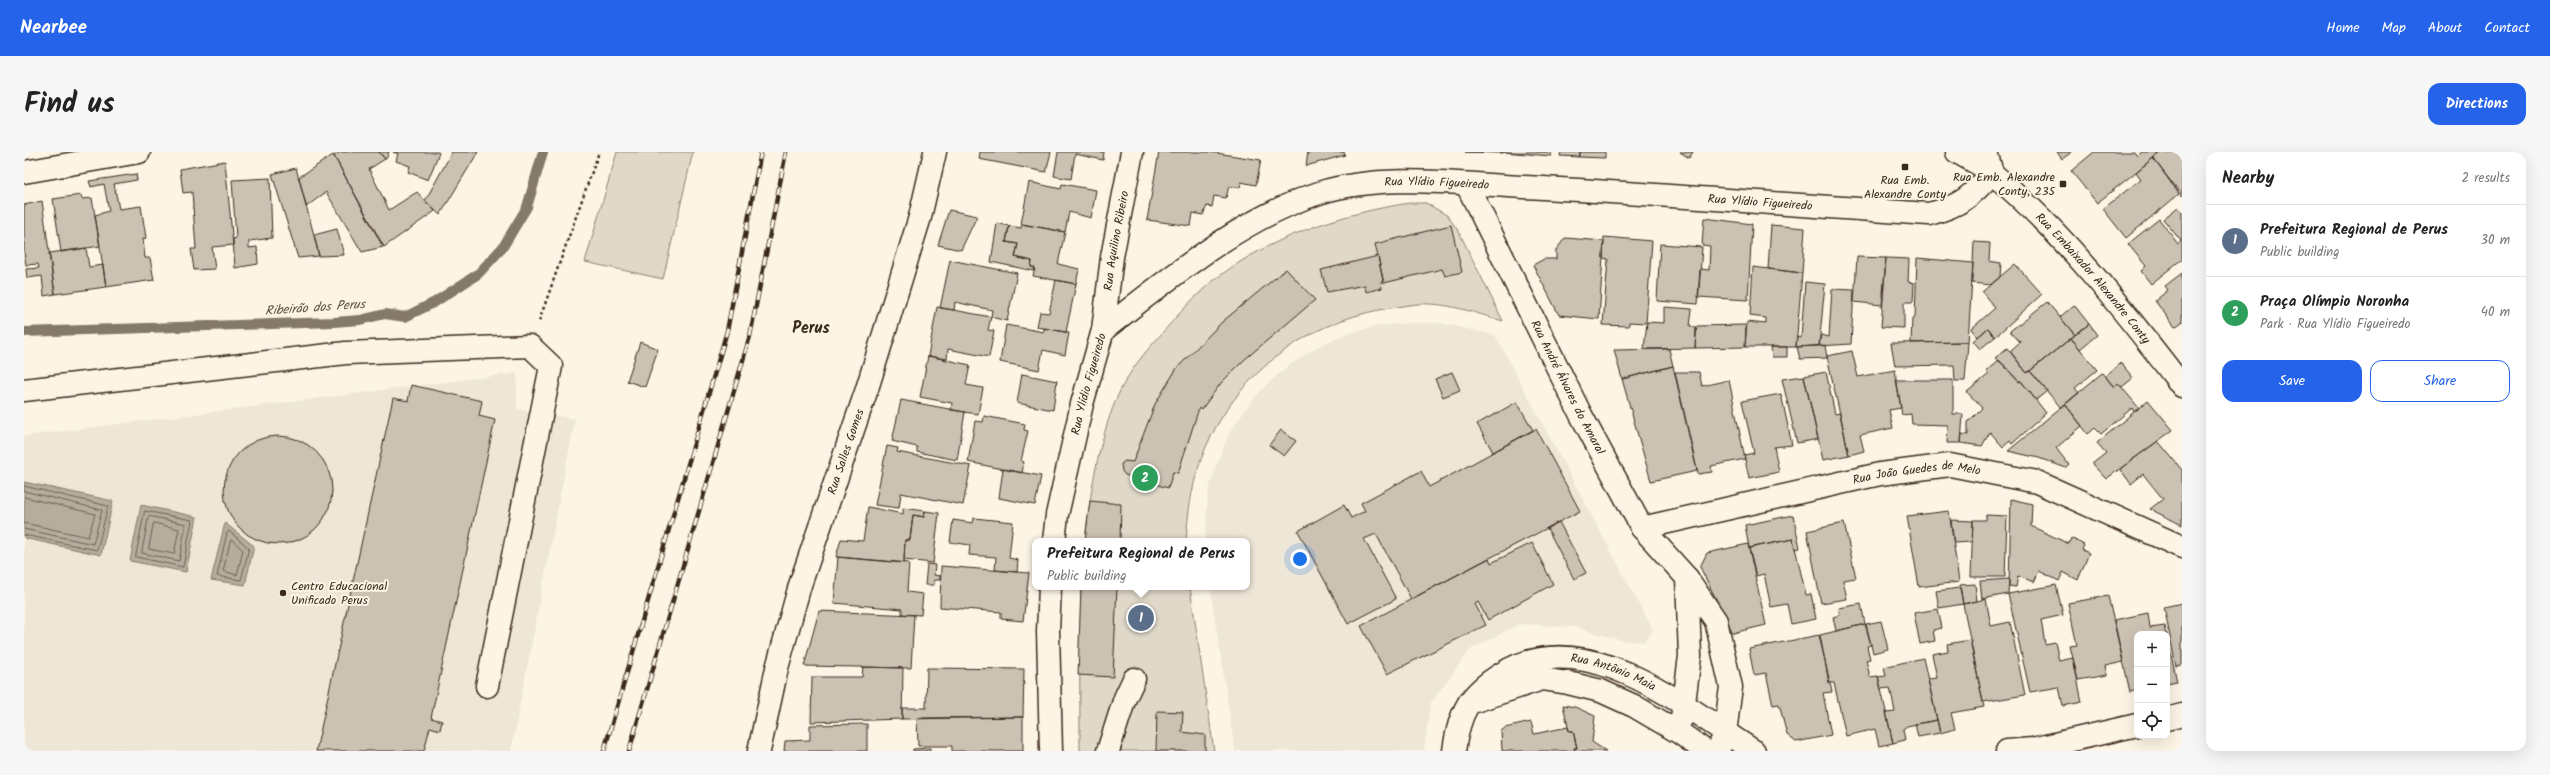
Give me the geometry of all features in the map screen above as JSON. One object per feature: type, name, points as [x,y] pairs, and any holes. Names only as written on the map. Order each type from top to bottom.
[{"type":"street","points":[[24,172],[139,152]]},
{"type":"street","name":"Rua Salles Gomes","points":[[759,751],[777,668],[800,585],[870,382],[920,217],[935,152]]},
{"type":"street","name":"Rua Aquilino Ribeiro","points":[[1103,330],[1112,257],[1132,152]]},
{"type":"street","name":"Rua Embaixador Alexandre Conty","points":[[1957,152],[1992,173],[2063,241],[2109,291],[2182,386]]},
{"type":"street","points":[[1986,152],[1992,173]]},
{"type":"street","name":"Rua Ylídio Figueiredo","points":[[1054,538],[1057,515],[1082,404],[1103,330],[1207,251],[1262,217],[1321,193],[1379,181],[1626,193],[1929,214],[1954,207],[1967,200],[1992,173]]},
{"type":"street","name":"Rua André Álvares do Amaral","points":[[1466,185],[1581,415],[1642,528],[1687,578],[1716,621],[1731,687],[1722,742]]},
{"type":"street","points":[[24,390],[346,353],[530,346],[551,366],[487,686]]},
{"type":"street","name":"Rua João Guedes de Melo","points":[[1642,528],[1880,474],[1950,465],[2037,482],[2182,547]]},
{"type":"street","points":[[1680,733],[1690,656],[1687,578]]},
{"type":"street","points":[[1050,590],[1051,751]]},
{"type":"street","name":"Rua Antônio Maia","points":[[1454,751],[1458,724],[1469,703],[1486,682],[1512,667],[1538,658],[1571,656],[1619,669],[1684,704],[1722,742],[1754,751]]},
{"type":"street","points":[[1108,751],[1125,698],[1134,679]]},
{"type":"street","name":"Rua Antônio Maia","points":[[1469,703],[1495,696],[1542,679],[1601,691],[1634,706],[1680,733],[1705,751]]},
{"type":"street","points":[[2170,718],[2182,715]]},
{"type":"street","points":[[2007,751],[2033,749],[2134,726]]},
{"type":"path","points":[[530,346],[599,152]]},
{"type":"shaded area","points":[[617,152],[693,152],[663,279],[585,262]]},
{"type":"shaded area","points":[[1410,203],[1426,203],[1448,216],[1459,232],[1503,321],[1448,306],[1415,304],[1361,314],[1332,324],[1305,337],[1280,354],[1258,373],[1238,395],[1220,420],[1201,458],[1194,481],[1186,538],[1085,538],[1089,506],[1100,450],[1110,415],[1120,390],[1144,355],[1191,301],[1208,285],[1230,269],[1253,254],[1278,241],[1330,221]]},
{"type":"shaded area","points":[[1408,323],[1440,323],[1495,335],[1653,630],[1644,642],[1621,640],[1574,627],[1519,624],[1470,650],[1430,704],[1424,751],[1235,751],[1210,590],[1250,590],[1250,538],[1205,538],[1208,493],[1217,463],[1229,434],[1247,407],[1267,384],[1291,364],[1317,347],[1346,334],[1377,326]]},
{"type":"shaded area","name":"Centro Educacional Unificado Perus","points":[[517,373],[517,409],[575,419],[511,751],[24,751],[24,436]]},
{"type":"shaded area","points":[[1081,590],[1190,590],[1214,751],[1080,751]]},
{"type":"water","points":[[24,482],[113,501],[101,555],[24,538]]},
{"type":"water","points":[[141,505],[197,517],[186,572],[130,561]]},
{"type":"water","points":[[225,523],[254,546],[245,585],[211,580]]},
{"type":"building","points":[[340,152],[379,152],[385,159],[369,169],[389,210],[417,192],[435,211],[384,247],[334,156]]},
{"type":"building","points":[[379,152],[389,152],[385,159]]},
{"type":"building","points":[[393,152],[439,153],[428,180],[408,172],[410,166],[396,161],[398,154]]},
{"type":"building","points":[[452,152],[478,152],[440,215],[425,201]]},
{"type":"building","points":[[980,152],[1051,152],[1046,172],[979,159]]},
{"type":"building","points":[[1058,152],[1104,152],[1103,160],[1075,154],[1071,179],[1054,176]]},
{"type":"building","points":[[1159,152],[1210,152],[1261,160],[1256,185],[1241,182],[1240,188],[1229,186],[1226,198],[1214,196],[1212,207],[1207,206],[1203,215],[1193,213],[1191,226],[1147,220]]},
{"type":"building","points":[[1308,152],[1344,152],[1345,155],[1306,166]]},
{"type":"building","points":[[1465,152],[1503,152],[1503,153],[1502,153]]},
{"type":"building","points":[[1503,152],[1552,152],[1551,156]]},
{"type":"building","points":[[1561,152],[1580,152],[1579,157],[1560,156]]},
{"type":"building","points":[[1581,152],[1605,152],[1605,158],[1579,157]]},
{"type":"building","points":[[1680,152],[1693,152],[1689,158]]},
{"type":"building","points":[[2057,152],[2072,152],[2062,159]]},
{"type":"building","points":[[2094,152],[2134,152],[2137,156],[2142,152],[2161,152],[2097,203],[2071,171]]},
{"type":"building","points":[[2160,152],[2182,152],[2182,196],[2153,158]]},
{"type":"building","points":[[333,155],[383,247],[362,252],[326,192],[306,207],[299,177]]},
{"type":"building","points":[[2153,158],[2179,194],[2126,238],[2103,209],[2141,179],[2136,172]]},
{"type":"building","points":[[225,161],[233,245],[212,247],[215,269],[194,270],[191,249],[196,249],[192,192],[183,193],[180,169]]},
{"type":"building","points":[[296,168],[319,256],[298,258],[272,174]]},
{"type":"building","points":[[136,174],[137,180],[114,184],[119,209],[141,206],[146,238],[143,239],[145,258],[150,258],[154,280],[106,287],[95,215],[109,211],[104,184],[91,187],[89,181]]},
{"type":"building","points":[[270,178],[272,238],[249,241],[249,248],[257,247],[258,264],[235,268],[233,239],[236,238],[232,180]]},
{"type":"building","points":[[1029,182],[1061,189],[1062,184],[1096,190],[1091,218],[1069,212],[1065,232],[1021,224]]},
{"type":"building","points":[[81,195],[82,199],[92,198],[100,246],[61,252],[53,199]]},
{"type":"building","points":[[42,201],[55,294],[44,296],[42,276],[27,278],[26,269],[39,268],[38,264],[26,265],[24,252],[24,205]]},
{"type":"building","points":[[2178,207],[2182,212],[2182,259],[2151,284],[2141,271],[2146,266],[2128,244],[2159,219],[2178,244],[2181,241],[2163,219]]},
{"type":"building","points":[[949,210],[977,216],[961,250],[938,245]]},
{"type":"building","points":[[1704,218],[1752,224],[1748,300],[1698,297],[1700,269],[1709,270],[1710,246],[1702,245]]},
{"type":"building","points":[[997,223],[1009,226],[1006,242],[1018,244],[1015,257],[1032,261],[1031,267],[1035,268],[1034,271],[991,262]]},
{"type":"building","points":[[1022,224],[1065,232],[1058,264],[1079,269],[1076,284],[1033,276],[1035,268],[1031,267],[1032,261],[1015,257],[1018,244],[1006,242],[1009,226],[1021,228]]},
{"type":"building","points":[[1451,225],[1462,272],[1445,276],[1442,269],[1384,283],[1375,244]]},
{"type":"building","points":[[1771,225],[1805,228],[1802,273],[1768,269]]},
{"type":"building","points":[[337,229],[344,255],[319,256],[314,235]]},
{"type":"building","points":[[1604,237],[1652,241],[1646,323],[1629,322],[1629,326],[1603,325],[1608,259],[1603,258]]},
{"type":"building","points":[[1565,238],[1604,241],[1599,319],[1559,315],[1533,265],[1544,259],[1556,259],[1556,250]]},
{"type":"building","points":[[1974,242],[1990,243],[1989,261],[2001,263],[2000,277],[1991,285],[1972,283]]},
{"type":"building","points":[[1660,244],[1702,247],[1698,304],[1657,301]]},
{"type":"building","points":[[86,248],[89,267],[103,265],[106,287],[55,294],[49,253]]},
{"type":"building","points":[[1378,256],[1383,281],[1381,282],[1382,288],[1366,292],[1365,285],[1327,292],[1321,270]]},
{"type":"building","points":[[1857,257],[1886,258],[1882,305],[1854,302]]},
{"type":"building","points":[[1886,258],[1909,259],[1908,282],[1914,283],[1913,302],[1904,302],[1904,328],[1881,327]]},
{"type":"building","points":[[1917,258],[1973,263],[1968,342],[1911,343],[1912,318],[1915,318]]},
{"type":"building","points":[[950,260],[1017,273],[1007,321],[991,317],[992,310],[955,302],[954,310],[940,308]]},
{"type":"building","points":[[2015,264],[2042,294],[1995,337],[1988,328],[1978,337],[1971,329],[1995,308],[1982,292]]},
{"type":"building","points":[[1753,267],[1802,273],[1796,347],[1745,347],[1747,322],[1766,324],[1766,318],[1750,316]]},
{"type":"building","points":[[1286,269],[1315,300],[1244,360],[1221,383],[1201,410],[1199,408],[1178,473],[1173,472],[1168,488],[1125,475],[1122,471],[1121,464],[1125,461],[1133,462],[1155,404],[1177,368],[1222,322]]},
{"type":"building","points":[[2182,273],[2182,322],[2175,327],[2155,301],[2168,290],[2165,286]]},
{"type":"building","points":[[1056,280],[1076,284],[1066,332],[1037,327],[1040,312],[1049,313]]},
{"type":"building","points":[[1805,282],[1825,284],[1819,346],[1796,347],[1797,337],[1801,338]]},
{"type":"building","points":[[1832,289],[1854,290],[1851,344],[1819,346],[1821,335],[1829,337]]},
{"type":"building","points":[[2047,302],[2075,335],[2027,373],[2010,351],[2020,342],[2010,331]]},
{"type":"building","points":[[2074,305],[2089,324],[2075,335],[2060,317]]},
{"type":"building","points":[[937,307],[991,317],[988,330],[994,331],[989,357],[948,349],[947,359],[928,356]]},
{"type":"building","points":[[1664,307],[1692,309],[1690,326],[1696,327],[1695,348],[1644,349],[1647,322],[1664,323]]},
{"type":"building","points":[[2089,324],[2097,335],[2080,349],[2071,338]]},
{"type":"building","points":[[1006,325],[1044,332],[1044,328],[1069,333],[1065,355],[1043,350],[1039,370],[1000,362]]},
{"type":"building","points":[[1746,325],[1745,347],[1695,348],[1697,326]]},
{"type":"building","points":[[1988,328],[1995,337],[1980,349],[1973,341]]},
{"type":"building","points":[[2071,338],[2097,370],[2075,388],[2079,393],[2061,408],[2030,371]]},
{"type":"building","points":[[640,342],[658,349],[645,387],[627,381]]},
{"type":"building","points":[[1968,342],[1965,381],[1955,381],[1954,365],[1895,366],[1891,343]]},
{"type":"building","points":[[1825,345],[1827,358],[1800,359],[1797,347]]},
{"type":"building","points":[[1771,347],[1787,347],[1787,357],[1772,357]]},
{"type":"building","points":[[2007,348],[2027,373],[2030,371],[2047,391],[2036,400],[2021,381],[2019,382],[2004,365],[1995,358]]},
{"type":"building","points":[[1669,349],[1673,366],[1622,379],[1614,350]]},
{"type":"building","points":[[1852,351],[1858,377],[1895,370],[1901,408],[1889,410],[1893,428],[1860,435],[1864,451],[1849,455],[1827,356]]},
{"type":"building","points":[[928,356],[970,365],[966,385],[983,388],[978,414],[951,410],[952,403],[920,397]]},
{"type":"building","points":[[1999,360],[2018,381],[2021,381],[2046,413],[2012,444],[2010,441],[2003,447],[1990,432],[1982,446],[1961,443],[1962,434],[1968,435],[1968,422],[1982,408],[1967,392],[1989,374],[1986,371]]},
{"type":"building","points":[[2121,363],[2133,378],[2122,387],[2118,383],[2114,387],[2105,376]]},
{"type":"building","points":[[1673,366],[1697,471],[1651,481],[1622,379]]},
{"type":"building","points":[[1452,372],[1460,390],[1443,397],[1435,379]]},
{"type":"building","points":[[1675,372],[1699,372],[1702,386],[1729,380],[1745,459],[1711,466],[1712,472],[1698,474]]},
{"type":"building","points":[[1826,372],[1835,414],[1840,413],[1849,455],[1823,460],[1804,376]]},
{"type":"building","points":[[2102,373],[2114,387],[2118,383],[2139,408],[2134,412],[2132,408],[2101,434],[2095,428],[2088,434],[2065,404]]},
{"type":"building","points":[[1022,374],[1057,381],[1053,410],[1017,403]]},
{"type":"building","points":[[1804,376],[1818,439],[1797,443],[1782,379]]},
{"type":"building","points":[[1896,380],[1953,380],[1953,414],[1963,414],[1961,443],[1947,443],[1948,425],[1912,424],[1911,414],[1902,415]]},
{"type":"building","points":[[411,385],[482,401],[479,416],[495,420],[431,718],[442,721],[440,730],[430,727],[424,751],[316,751],[393,398],[408,401]]},
{"type":"building","points":[[1781,394],[1792,445],[1774,447],[1779,472],[1749,478],[1744,455],[1754,453],[1742,401]]},
{"type":"building","points":[[901,400],[965,412],[957,460],[917,452],[917,447],[892,441]]},
{"type":"building","points":[[2148,400],[2173,430],[2106,479],[2092,464],[2106,453],[2097,443]]},
{"type":"building","points":[[1517,402],[1533,430],[1493,452],[1477,424]]},
{"type":"building","points":[[2065,404],[2082,426],[2056,448],[2069,465],[2066,468],[2039,458],[2008,451]]},
{"type":"building","points":[[984,416],[1025,424],[1024,430],[1028,431],[1021,461],[1024,462],[1022,473],[968,462],[975,421],[983,422]]},
{"type":"building","points":[[1536,429],[1580,511],[1411,599],[1376,534],[1364,539],[1396,599],[1348,624],[1298,531],[1344,505],[1351,518],[1365,511],[1361,503],[1421,471],[1429,487]]},
{"type":"building","points":[[1281,430],[1296,441],[1284,456],[1269,445]]},
{"type":"building","points":[[278,436],[299,440],[316,452],[328,469],[332,490],[328,511],[316,528],[299,540],[278,544],[257,540],[240,528],[228,511],[224,490],[228,469],[240,452],[257,440]]},
{"type":"building","points":[[2158,441],[2182,470],[2182,525],[2150,509],[2163,499],[2143,474],[2131,484],[2120,469]]},
{"type":"building","points":[[887,446],[898,448],[897,452],[971,466],[963,505],[901,493],[899,508],[875,505]]},
{"type":"building","points":[[1003,469],[1041,476],[1035,505],[999,498]]},
{"type":"building","points":[[2011,499],[2032,504],[2031,526],[2069,544],[2071,538],[2084,545],[2082,550],[2089,553],[2078,580],[2063,572],[2059,581],[2039,571],[2034,582],[2018,576],[2016,587],[2009,586]]},
{"type":"building","points":[[1090,501],[1121,504],[1120,538],[1085,538]]},
{"type":"building","points":[[868,507],[903,514],[903,508],[925,511],[924,517],[913,515],[910,540],[905,540],[904,563],[836,557],[841,539],[863,541]]},
{"type":"building","points":[[925,511],[939,513],[933,563],[904,560],[905,540],[910,540],[913,515],[924,517]]},
{"type":"building","points":[[1949,511],[1959,582],[1919,587],[1907,516]]},
{"type":"building","points":[[1793,515],[1800,548],[1795,549],[1793,539],[1749,548],[1745,525]]},
{"type":"building","points":[[1986,515],[2007,516],[2005,577],[1971,577],[1973,520],[1986,520]]},
{"type":"building","points":[[974,518],[1013,522],[1009,558],[1018,560],[1017,572],[995,570],[996,557],[969,555],[970,545],[950,542],[953,520],[973,523]]},
{"type":"building","points":[[1951,520],[1973,521],[1972,542],[1954,543]]},
{"type":"building","points":[[1559,522],[1586,573],[1574,579],[1547,528]]},
{"type":"building","points":[[1844,523],[1856,578],[1843,580],[1847,599],[1821,603],[1807,531]]},
{"type":"building","points":[[1793,539],[1806,595],[1811,594],[1816,619],[1791,624],[1787,604],[1771,607],[1764,574],[1756,576],[1749,548]]},
{"type":"building","points":[[1532,543],[1553,584],[1488,620],[1478,602],[1475,604],[1486,625],[1387,674],[1361,626],[1489,558],[1491,563]]},
{"type":"building","points":[[1748,544],[1766,625],[1733,633],[1700,567],[1707,553]]},
{"type":"building","points":[[838,557],[909,563],[907,592],[923,594],[921,615],[902,614],[902,609],[834,603]]},
{"type":"building","points":[[927,564],[935,565],[934,575],[940,576],[940,580],[934,580],[934,585],[925,585]]},
{"type":"building","points":[[941,566],[1029,573],[1023,621],[1001,619],[1001,612],[940,607]]},
{"type":"building","points":[[2009,579],[2008,594],[1982,599],[1980,581]]},
{"type":"building","points":[[1975,584],[1977,601],[1963,604],[1960,585]]},
{"type":"building","points":[[2056,585],[2063,615],[2041,620],[2045,644],[2055,642],[2059,661],[2073,658],[2082,702],[2063,706],[2059,687],[2030,692],[2008,594]]},
{"type":"building","points":[[1960,588],[1963,604],[1939,608],[1936,591]]},
{"type":"building","points":[[1081,590],[1117,590],[1113,677],[1078,675]]},
{"type":"building","points":[[2108,596],[2123,662],[2105,666],[2107,675],[2078,680],[2070,646],[2077,645],[2068,603]]},
{"type":"building","points":[[1986,599],[1991,626],[2010,622],[2025,695],[1983,702],[1963,604]]},
{"type":"building","points":[[2182,603],[2182,665],[2176,666],[2164,607]]},
{"type":"building","points":[[1861,604],[1865,624],[1836,631],[1833,617],[1840,615],[1839,608]]},
{"type":"building","points":[[1938,609],[1942,628],[1933,630],[1935,641],[1920,644],[1914,613]]},
{"type":"building","points":[[819,611],[914,615],[911,668],[804,666]]},
{"type":"building","points":[[2148,613],[2150,628],[2165,626],[2166,631],[2134,631],[2134,691],[2130,692],[2114,620]]},
{"type":"building","points":[[1881,621],[1888,649],[1873,653],[1866,624]]},
{"type":"building","points":[[1865,624],[1871,645],[1867,646],[1870,659],[1866,660],[1870,677],[1878,676],[1893,743],[1879,746],[1875,729],[1846,736],[1834,683],[1829,683],[1820,635]]},
{"type":"building","points":[[1819,635],[1832,692],[1823,693],[1831,735],[1796,742],[1787,735],[1779,704],[1773,705],[1766,673],[1754,675],[1749,649]]},
{"type":"building","points":[[1970,640],[1984,707],[1951,713],[1955,729],[1940,733],[1928,679],[1937,678],[1932,654],[1948,651],[1947,644]]},
{"type":"building","points":[[2170,649],[2177,682],[2170,683]]},
{"type":"building","points":[[1923,658],[1937,720],[1907,726],[1903,729],[1905,740],[1893,743],[1886,713],[1895,712],[1890,688],[1881,689],[1878,677],[1886,676],[1884,667]]},
{"type":"building","points":[[863,667],[903,668],[902,719],[811,722],[812,677],[862,677]]},
{"type":"building","points":[[927,668],[1024,669],[1023,717],[902,719],[902,708],[926,708]]},
{"type":"building","points":[[1563,705],[1575,707],[1595,716],[1592,742],[1606,751],[1575,751],[1574,748],[1577,748],[1573,731],[1569,731]]},
{"type":"building","points":[[1157,711],[1183,712],[1182,732],[1205,735],[1205,751],[1156,751]]},
{"type":"building","points":[[1023,717],[1023,751],[952,751],[952,746],[918,746],[917,718]]},
{"type":"building","points":[[1937,720],[1940,733],[1918,737],[1915,724]]},
{"type":"building","points":[[1531,722],[1534,734],[1568,727],[1569,731],[1573,731],[1577,748],[1574,748],[1575,751],[1502,751],[1501,731],[1505,728]]},
{"type":"building","points":[[867,724],[867,751],[784,751],[785,741],[810,740],[810,725]]},
{"type":"building","points":[[930,748],[930,751],[913,751],[913,749]]},
{"type":"waterway","name":"Ribeirão dos Perus","points":[[24,332],[334,322],[360,320],[385,314],[405,317],[435,302],[478,274],[503,247],[527,207],[543,152]]},
{"type":"railway","points":[[604,751],[727,331],[761,152]]},
{"type":"railway","points":[[629,751],[750,336],[786,152]]},
{"type":"place","name":"Rua Emb. Alexandre Conty","points":[[1905,167]]},
{"type":"place","name":"Rua Emb. Alexandre Conty, 235","points":[[2063,184]]},
{"type":"place","name":"Praça Olímpio Noronha","points":[[1145,478]]},
{"type":"place","name":"Centro Educacional Unificado Perus","points":[[283,593]]},
{"type":"place","name":"Prefeitura Regional de Perus","points":[[1141,618]]},
{"type":"district","name":"Perus","points":[[811,328]]}]
